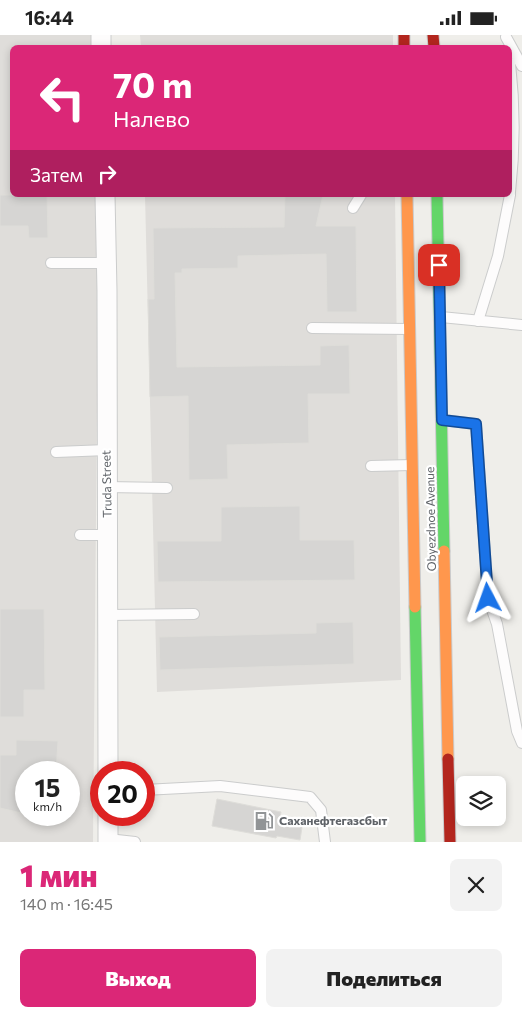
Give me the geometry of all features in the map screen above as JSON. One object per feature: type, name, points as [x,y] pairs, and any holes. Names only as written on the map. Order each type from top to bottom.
[{"type":"street","name":"Truda Street","points":[[105,197],[109,615],[108,761]]},
{"type":"street","name":"Obyezdnoe Avenue","points":[[407,197],[420,842]]},
{"type":"street","name":"Obyezdnoe Avenue","points":[[437,197],[450,842]]},
{"type":"street","points":[[108,826],[108,841]]},
{"type":"lane","points":[[512,49],[522,66]]},
{"type":"lane","points":[[512,82],[514,102],[512,169]]},
{"type":"lane","points":[[353,208],[360,197]]},
{"type":"lane","points":[[478,321],[498,256],[509,197]]},
{"type":"lane","points":[[51,263],[106,263]]},
{"type":"lane","points":[[440,317],[522,325]]},
{"type":"lane","points":[[312,328],[410,329]]},
{"type":"lane","points":[[442,420],[476,424],[488,598],[497,624],[517,731],[522,743]]},
{"type":"lane","points":[[56,452],[107,450]]},
{"type":"lane","points":[[371,466],[412,465]]},
{"type":"lane","points":[[107,487],[167,488]]},
{"type":"lane","points":[[80,535],[108,535]]},
{"type":"lane","points":[[109,615],[194,614]]},
{"type":"lane","points":[[155,789],[220,785],[310,797],[321,810],[324,842]]},
{"type":"lane","points":[[108,841],[135,842]]},
{"type":"shaded area","points":[[0,35],[100,35],[100,45],[10,45],[10,197],[99,197],[94,761],[90,761],[90,826],[93,826],[93,842],[0,842]]},
{"type":"shaded area","points":[[140,35],[393,35],[393,45],[141,45]]},
{"type":"shaded area","points":[[145,197],[395,197],[401,680],[157,692]]},
{"type":"building","points":[[0,195],[10,195],[10,197],[47,197],[48,238],[29,238],[28,226],[0,226]]},
{"type":"building","points":[[285,197],[323,197],[316,226],[356,226],[357,312],[327,312],[326,254],[238,256],[238,268],[182,269],[182,273],[175,273],[177,367],[320,365],[320,346],[349,345],[350,394],[308,394],[309,443],[227,445],[228,479],[189,480],[188,396],[150,397],[148,299],[154,299],[153,228],[284,227]]},
{"type":"building","points":[[300,506],[300,540],[354,540],[355,580],[158,582],[157,541],[221,541],[221,507]]},
{"type":"building","points":[[0,609],[44,609],[45,690],[24,690],[24,717],[0,717]]},
{"type":"building","points":[[353,622],[354,664],[160,670],[159,637],[316,633],[316,623]]},
{"type":"building","points":[[16,740],[58,741],[57,761],[15,761],[15,811],[0,808],[0,755],[16,755]]},
{"type":"building","points":[[217,799],[281,812],[280,817],[303,821],[300,840],[277,836],[276,838],[212,826]]},
{"type":"traffic: fast","points":[[437,197],[444,551]]},
{"type":"traffic: fast","points":[[415,607],[420,842]]},
{"type":"traffic: slow","points":[[407,197],[415,607]]},
{"type":"traffic: slow","points":[[444,551],[448,759]]},
{"type":"traffic: jam","points":[[404,35],[404,45]]},
{"type":"traffic: jam","points":[[433,35],[434,45]]},
{"type":"traffic: jam","points":[[448,759],[450,842]]},
{"type":"place","name":"Саханефтегазсбыт","points":[[264,821]]},
{"type":"route","points":[[439,265],[442,420],[476,424],[488,598]]}]
